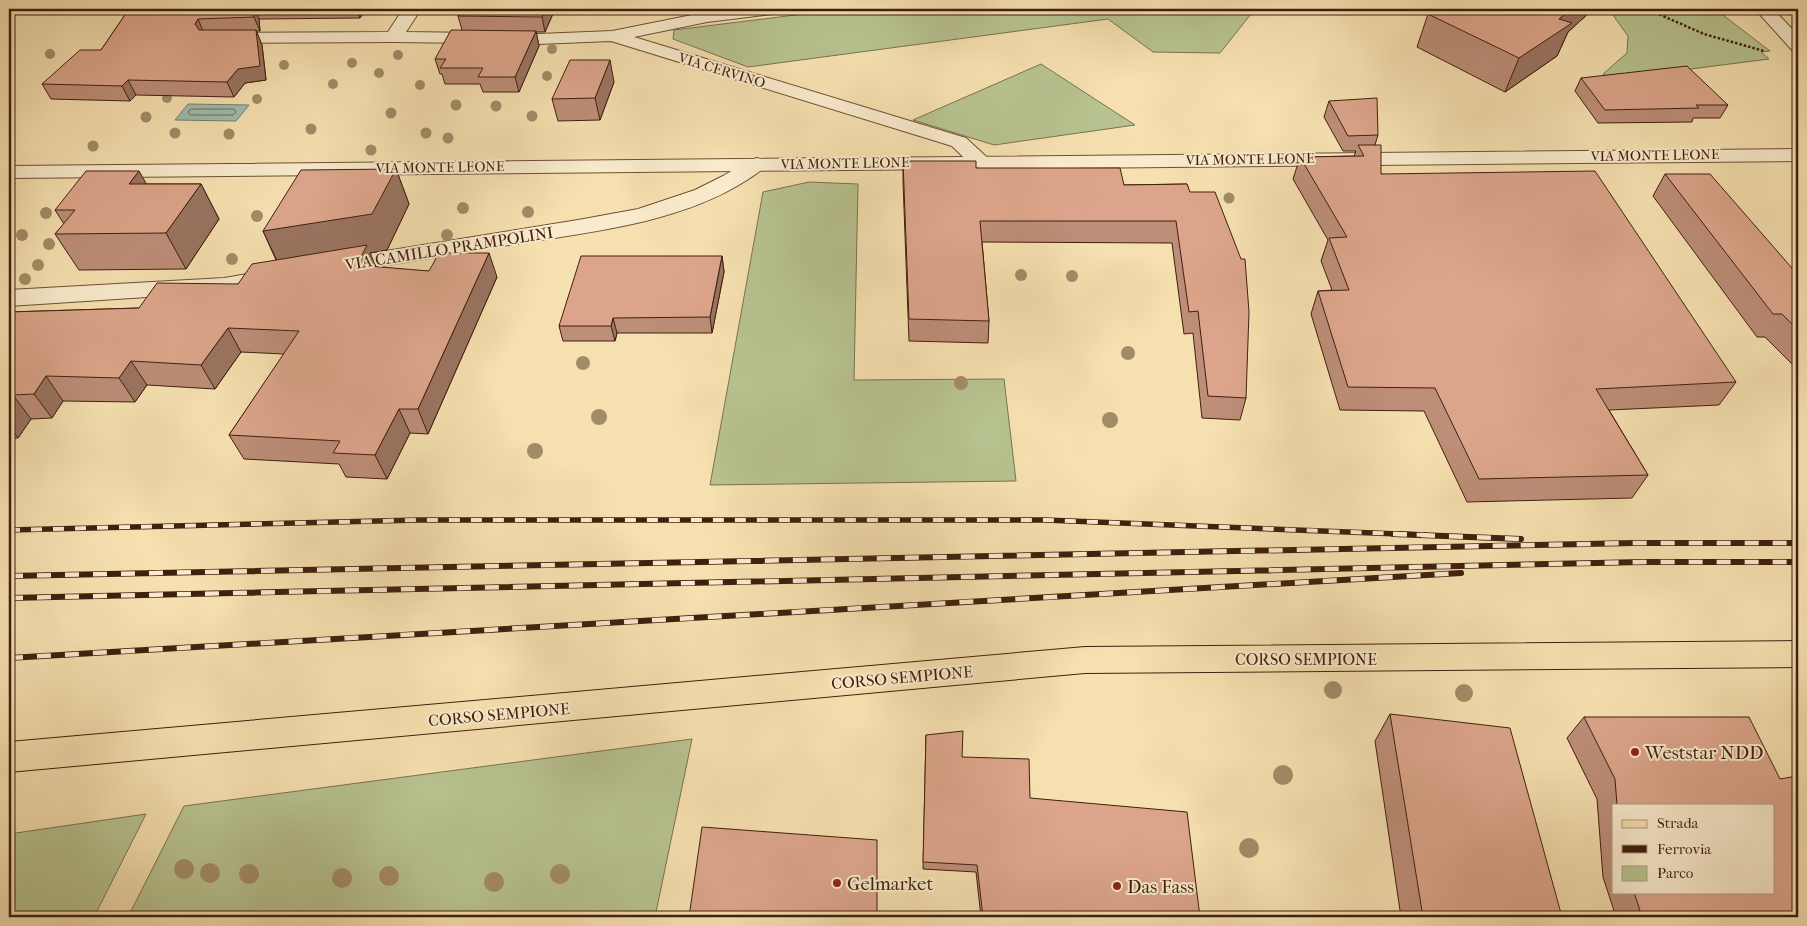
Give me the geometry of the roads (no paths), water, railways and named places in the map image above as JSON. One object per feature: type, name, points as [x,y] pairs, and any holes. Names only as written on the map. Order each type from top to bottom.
[{"type":"main road","name":"CORSO SEMPIONE","points":[[9,757],[1085,660],[1798,654]]},
{"type":"street","points":[[394,37],[412,9]]},
{"type":"street","points":[[212,38],[394,37],[538,39],[612,36],[707,17],[773,9]]},
{"type":"street","points":[[1764,9],[1798,25]]},
{"type":"street","points":[[1764,9],[1798,46]]},
{"type":"street","name":"VIA CERVINO","points":[[612,36],[959,142],[982,162]]},
{"type":"street","name":"VIA MONTE LEONE","points":[[1771,154],[1798,146]]},
{"type":"street","name":"VIA MONTE LEONE","points":[[9,172],[1798,155]]},
{"type":"street","name":"VIA CAMILLO PRAMPOLINI","points":[[9,298],[224,284],[611,222],[691,200],[738,179],[757,164]]},
{"type":"water","points":[[188,104],[249,105],[236,121],[175,120]]},
{"type":"railway","points":[[9,530],[419,520],[1045,520],[1425,535]]},
{"type":"railway","points":[[1393,534],[1521,539]]},
{"type":"railway","points":[[9,576],[1634,543],[1798,543]]},
{"type":"railway","points":[[9,598],[1643,562],[1798,562]]},
{"type":"railway","points":[[9,658],[1461,573]]},
{"type":"place","name":"Weststar NDD","points":[[1635,752]]},
{"type":"place","name":"Gelmarket","points":[[837,883]]},
{"type":"place","name":"Das Fass","points":[[1117,886]]}]
